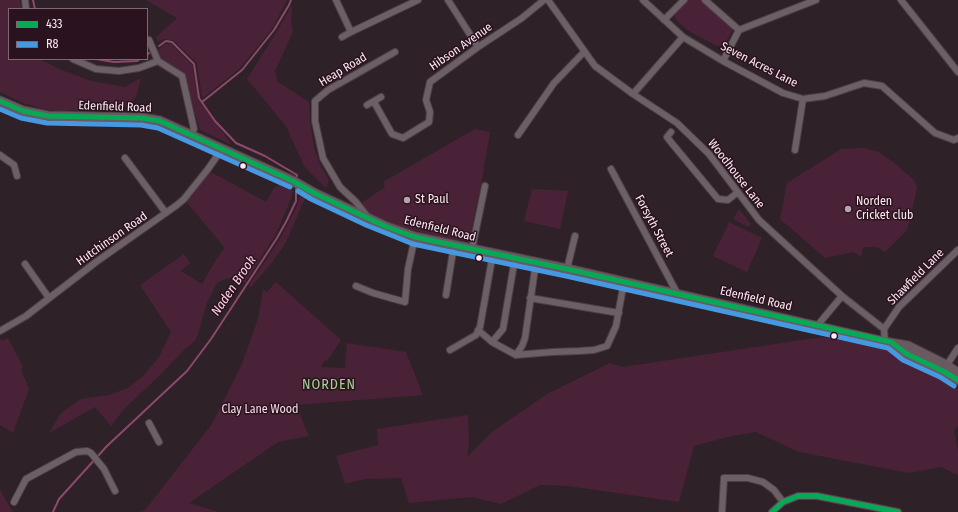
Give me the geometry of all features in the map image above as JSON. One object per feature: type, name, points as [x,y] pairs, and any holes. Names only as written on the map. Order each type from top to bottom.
[{"type":"main road","name":"Edenfield Road","points":[[0,101],[23,111],[48,116],[153,119],[166,123],[297,183],[314,193],[369,219],[415,237],[677,293],[888,342],[907,354],[958,373]]},
{"type":"main road","name":"Edenfield Road","points":[[945,368],[958,380]]},
{"type":"street","points":[[336,0],[351,32]]},
{"type":"street","points":[[342,37],[418,0]]},
{"type":"street","points":[[448,0],[478,47]]},
{"type":"street","name":"Hibson Avenue","points":[[374,102],[392,134],[403,138],[429,122],[430,112],[426,100],[430,82],[478,47],[522,18],[544,0]]},
{"type":"street","name":"Woodhouse Lane","points":[[548,0],[595,66],[633,94],[677,123],[709,154],[759,220],[842,296],[884,329]]},
{"type":"street","name":"Seven Acres Lane","points":[[643,0],[683,37],[723,61],[783,93],[803,99],[825,96],[864,83],[882,86],[935,133],[954,140],[958,138]]},
{"type":"street","points":[[664,20],[684,0]]},
{"type":"street","points":[[705,0],[738,30]]},
{"type":"street","points":[[723,61],[738,30],[816,0]]},
{"type":"street","points":[[901,0],[958,72]]},
{"type":"street","points":[[633,94],[683,37]]},
{"type":"street","points":[[149,40],[158,61],[182,76],[194,129],[191,135]]},
{"type":"street","name":"Heap Road","points":[[369,219],[356,202],[340,187],[323,158],[315,121],[315,101],[328,90],[395,52]]},
{"type":"street","points":[[518,135],[554,83],[584,52]]},
{"type":"street","points":[[75,60],[96,70],[119,71],[139,68],[158,61]]},
{"type":"street","points":[[367,105],[381,97]]},
{"type":"street","points":[[795,150],[803,99]]},
{"type":"street","points":[[671,132],[667,137],[712,194],[718,199],[728,200],[738,192]]},
{"type":"street","name":"Hutchinson Road","points":[[0,331],[26,316],[96,262],[184,199],[212,165],[222,149]]},
{"type":"street","points":[[0,155],[14,164],[17,176]]},
{"type":"street","points":[[125,158],[166,213]]},
{"type":"street","name":"Forsyth Street","points":[[611,170],[677,293]]},
{"type":"street","points":[[472,249],[485,186]]},
{"type":"street","points":[[567,269],[575,236]]},
{"type":"street","points":[[356,286],[405,302],[408,269],[415,237]]},
{"type":"street","points":[[446,295],[454,245]]},
{"type":"street","name":"Shawfield Lane","points":[[884,329],[899,307],[958,250]]},
{"type":"street","points":[[450,350],[476,335],[479,328],[493,253]]},
{"type":"street","points":[[492,342],[503,329],[515,258]]},
{"type":"street","points":[[516,355],[525,338],[536,262]]},
{"type":"street","points":[[26,264],[49,298]]},
{"type":"street","points":[[479,328],[492,342],[516,355],[594,350],[607,346],[616,326],[624,282]]},
{"type":"street","points":[[817,326],[842,296]]},
{"type":"street","points":[[530,298],[619,313]]},
{"type":"street","points":[[884,329],[888,342]]},
{"type":"street","points":[[945,368],[958,348]]},
{"type":"street","points":[[148,423],[159,442]]},
{"type":"street","points":[[14,502],[26,479],[76,452],[89,452],[98,460],[115,491]]},
{"type":"street","points":[[722,512],[724,478],[748,478],[763,482],[774,490],[783,502]]},
{"type":"street","points":[[772,512],[783,502],[798,496],[817,496],[898,512]]},
{"type":"green space","points":[[0,0],[20,0],[21,8],[8,8],[8,60],[41,60],[59,69],[91,81],[125,87],[141,78],[136,97],[123,109],[57,111],[23,103],[0,92]]},
{"type":"green space","points":[[146,0],[287,0],[272,29],[240,68],[203,98],[197,63],[173,40],[164,39],[158,42],[156,37],[177,18]]},
{"type":"green space","points":[[686,0],[703,0],[732,27],[732,31],[725,43],[720,46],[715,45],[687,30],[676,20],[674,13]]},
{"type":"green space","points":[[292,5],[291,21],[293,32],[275,71],[278,82],[309,102],[314,148],[321,167],[329,180],[326,188],[304,166],[286,126],[247,79]]},
{"type":"green space","points":[[165,44],[171,44],[192,65],[198,99],[232,145],[200,130],[184,75],[160,58],[157,51]]},
{"type":"green space","points":[[475,129],[490,132],[469,241],[441,238],[402,227],[369,213],[360,204],[385,187],[383,182]]},
{"type":"green space","name":"Norden Cricket club","points":[[864,148],[879,152],[915,181],[917,189],[907,230],[885,252],[877,247],[863,247],[861,257],[853,252],[825,258],[780,219],[787,183],[841,149]]},
{"type":"green space","points":[[209,171],[266,202],[274,188],[279,185],[293,191],[276,234],[245,283],[237,277],[225,279],[217,283],[207,303],[195,341],[124,409],[111,426],[95,407],[49,433],[61,413],[81,399],[109,395],[128,388],[144,375],[159,357],[171,332],[140,285],[184,254],[190,263],[181,271],[202,284],[217,258],[225,248],[185,200]]},
{"type":"green space","points":[[532,189],[568,191],[560,229],[524,221]]},
{"type":"green space","points":[[301,194],[305,196],[305,199],[285,244],[270,265],[251,287],[249,285],[280,239],[296,208]]},
{"type":"green space","points":[[739,209],[751,224],[749,227],[733,219]]},
{"type":"green space","points":[[729,222],[762,238],[747,272],[713,256]]},
{"type":"green space","name":"Clay Lane Wood","points":[[276,282],[341,340],[327,361],[324,359],[325,360],[321,367],[345,368],[347,343],[406,352],[423,395],[296,405],[309,436],[278,442],[189,503],[219,512],[139,512],[145,510],[212,424],[241,366],[258,319],[263,289],[267,292]]},
{"type":"green space","points":[[821,337],[886,348],[947,379],[958,389],[958,426],[954,430],[958,451],[958,475],[941,467],[909,473],[799,452],[756,432],[731,436],[694,446],[679,502],[568,486],[540,485],[501,504],[472,497],[409,503],[401,478],[364,479],[345,484],[336,456],[378,445],[377,429],[468,415],[469,445],[467,457],[492,432],[547,394],[610,363],[623,367]]},
{"type":"green space","points":[[0,338],[2,341],[8,338],[23,367],[21,369],[29,389],[13,433],[0,425]]},
{"type":"green space","points":[[0,490],[13,512],[0,512]]},
{"type":"waterway","points":[[33,0],[35,8]]},
{"type":"waterway","points":[[202,102],[242,70],[274,30],[291,0]]},
{"type":"waterway","name":"Naden Brook","points":[[159,46],[166,41],[172,42],[194,64],[199,98],[215,121],[236,143],[265,156],[297,175],[296,180]]},
{"type":"waterway","points":[[102,60],[114,62],[138,60]]},
{"type":"waterway","name":"Naden Brook","points":[[53,512],[59,499],[107,446],[187,371],[211,339],[286,222],[296,201],[296,186]]},
{"type":"transit line","name":"433","points":[[0,101],[23,111],[48,116],[142,118],[160,121],[293,181],[314,193],[387,227],[415,237],[567,269],[891,342],[907,354],[943,371],[958,380]]},
{"type":"transit line","name":"R8","points":[[0,109],[21,118],[47,123],[141,125],[158,128],[290,187]]},
{"type":"transit line","name":"R8","points":[[298,191],[311,199],[366,225],[413,244],[566,276],[888,348],[903,360],[940,377],[954,386]]},
{"type":"transit line","name":"433","points":[[772,512],[783,502],[798,496],[817,496],[898,512]]},
{"type":"place","name":"St Paul","points":[[407,200]]},
{"type":"place","name":"Norden Cricket club","points":[[848,209]]},
{"type":"district","name":"NORDEN","points":[[329,385]]}]
